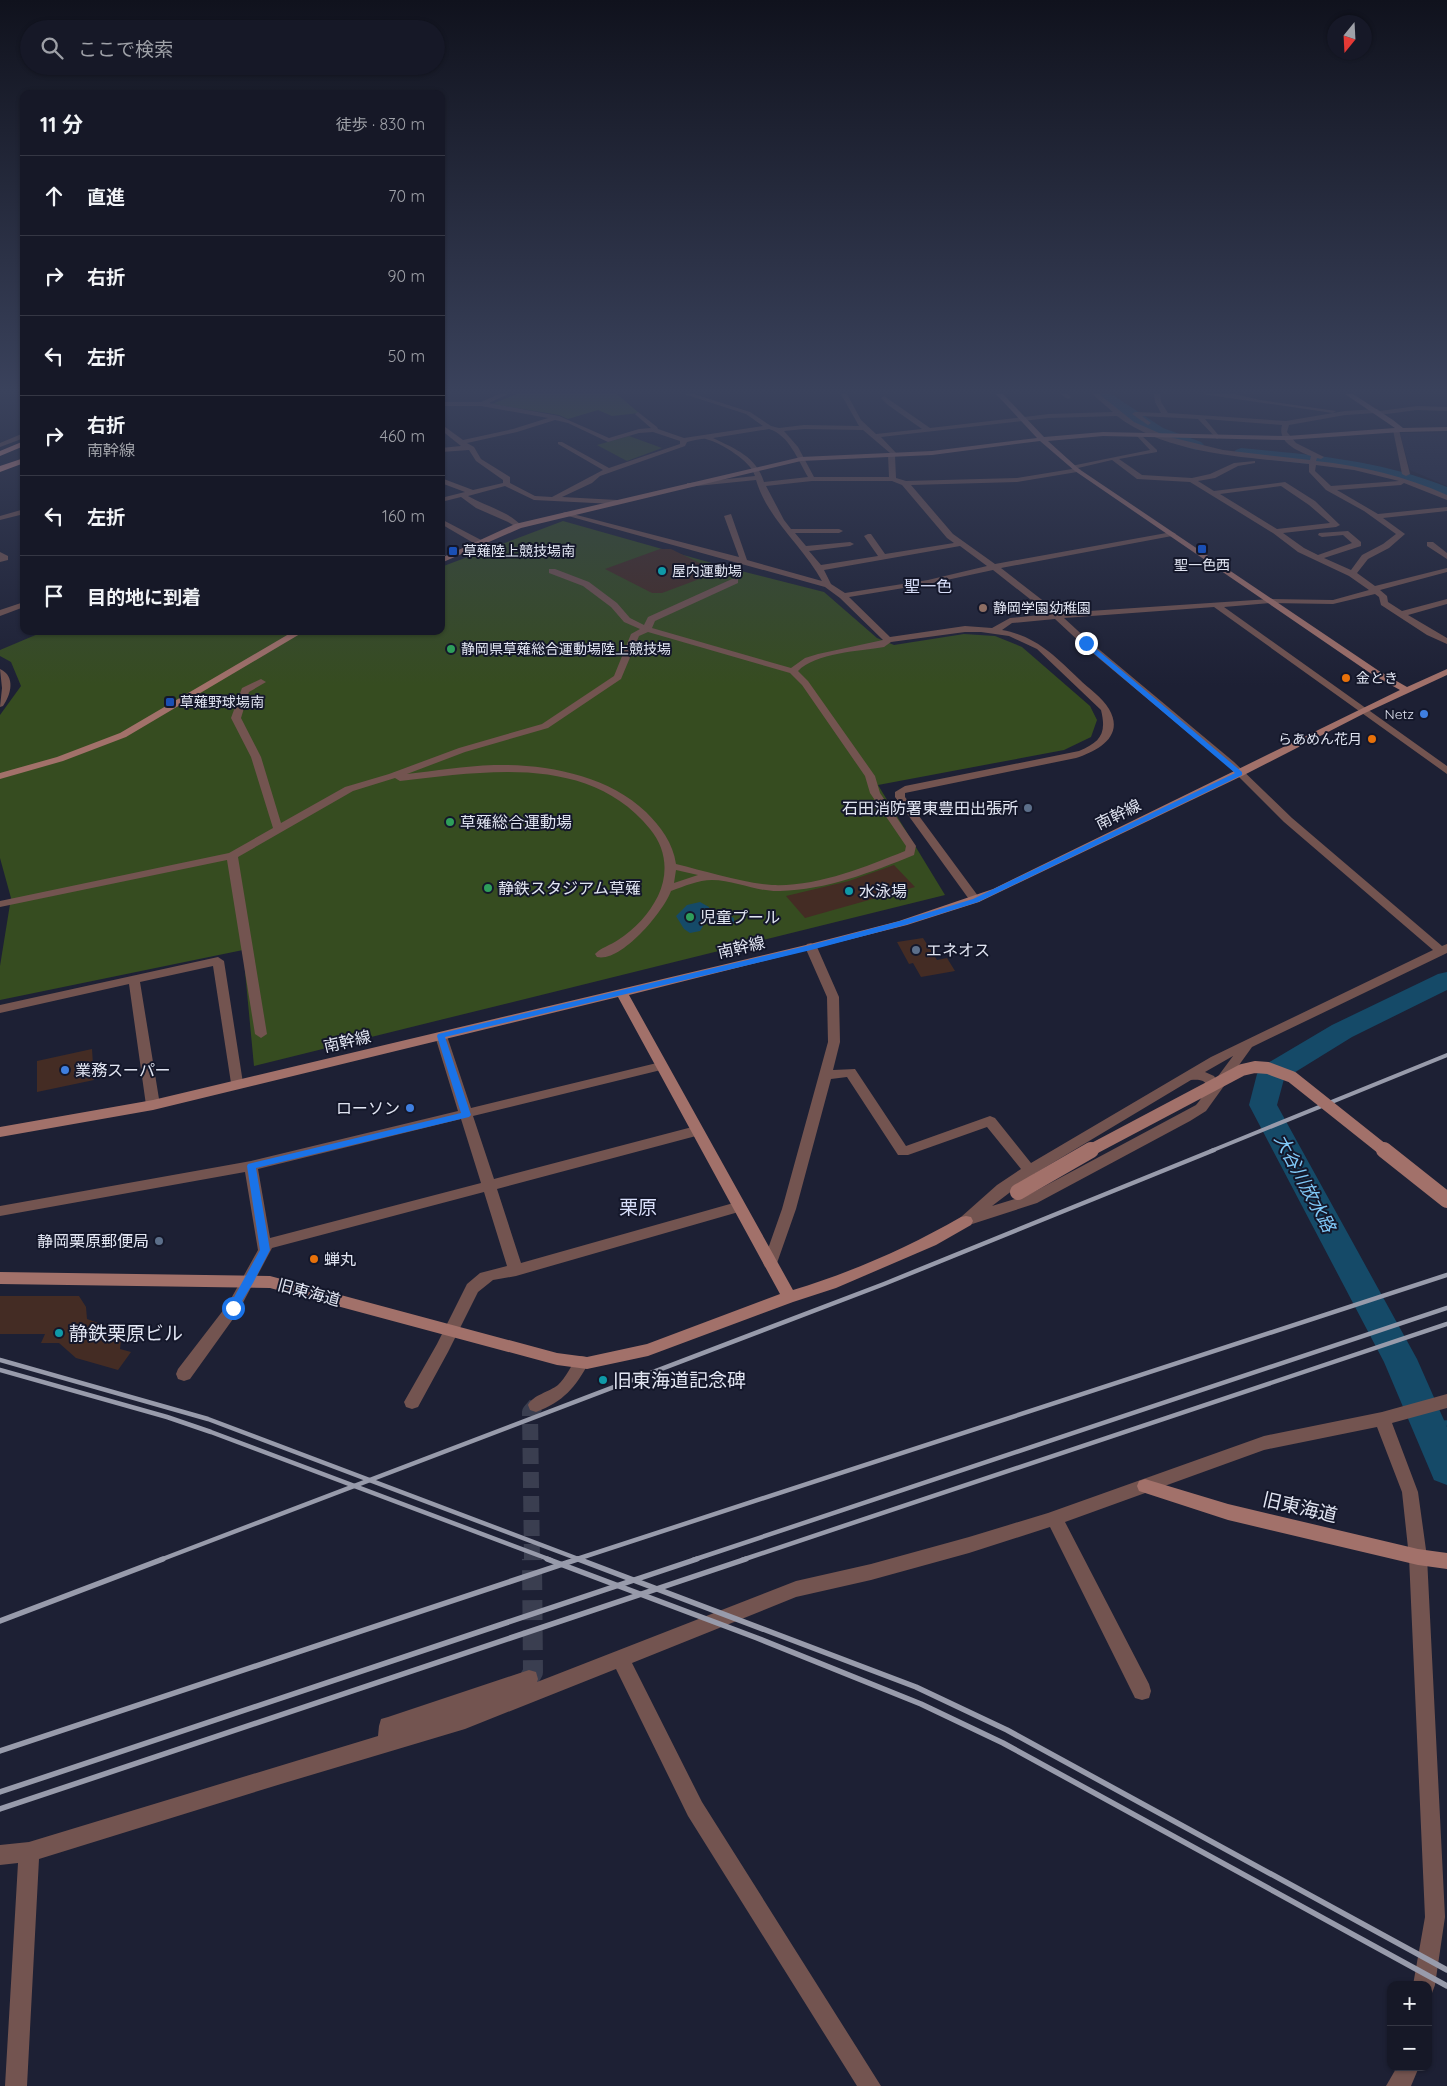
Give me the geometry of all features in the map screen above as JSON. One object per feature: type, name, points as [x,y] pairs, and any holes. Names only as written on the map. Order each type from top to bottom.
[{"type":"street","points":[[521,491],[534,498],[614,502]]},
{"type":"street","points":[[552,500],[568,491]]},
{"type":"street","points":[[445,559],[518,526],[662,491]]},
{"type":"street","points":[[765,491],[781,521],[819,568],[828,585]]},
{"type":"street","points":[[912,491],[950,536],[994,567],[1056,616],[1240,773],[1288,820],[1444,949],[1251,1043],[1187,1077],[1029,1170],[1002,1189],[966,1221]]},
{"type":"street","points":[[1109,491],[1376,673],[1408,691]]},
{"type":"street","points":[[1212,492],[1218,491]]},
{"type":"street","points":[[1276,530],[1336,525],[1312,504],[1293,491]]},
{"type":"street","points":[[1336,491],[1367,509],[1401,534],[1386,546],[1365,557],[1352,574]]},
{"type":"street","points":[[1435,491],[1447,498]]},
{"type":"street","points":[[445,499],[474,492]]},
{"type":"street","points":[[1212,492],[1276,530],[1301,550],[1352,574],[1383,596],[1384,602],[1401,614],[1430,633],[1447,641]]},
{"type":"street","points":[[462,495],[479,506],[511,520],[518,526]]},
{"type":"street","points":[[1376,516],[1447,510]]},
{"type":"street","points":[[0,518],[20,513]]},
{"type":"street","points":[[565,514],[828,585],[843,596],[888,640]]},
{"type":"street","points":[[728,516],[744,561]]},
{"type":"street","points":[[445,523],[480,543]]},
{"type":"street","points":[[790,531],[838,531]]},
{"type":"street","points":[[1285,538],[1345,533],[1358,544],[1317,558]]},
{"type":"street","points":[[843,596],[928,582],[994,567],[1172,534]]},
{"type":"street","points":[[868,536],[883,558]]},
{"type":"street","points":[[804,549],[850,544]]},
{"type":"street","points":[[819,568],[960,544]]},
{"type":"street","points":[[1430,544],[1447,558]]},
{"type":"street","points":[[0,554],[5,558],[0,560]]},
{"type":"street","points":[[994,631],[1010,621],[1056,616],[1270,601],[1333,602],[1447,570]]},
{"type":"street","points":[[552,571],[586,584],[614,605],[627,620],[647,629],[794,671],[805,683],[870,776],[875,793],[911,846],[910,853],[857,871],[793,887],[759,886],[671,866]]},
{"type":"street","points":[[0,904],[232,856],[349,789],[380,780],[462,750],[545,726],[618,677],[635,634],[647,629],[651,619],[735,581]]},
{"type":"street","points":[[1401,614],[1447,601]]},
{"type":"street","points":[[1216,605],[1447,771]]},
{"type":"street","points":[[0,613],[20,606]]},
{"type":"street","points":[[794,671],[796,666],[809,659],[884,644],[888,640],[965,629],[994,631],[1011,634],[1040,647],[1105,709],[1110,721],[1108,733],[1101,743],[1087,751],[1073,756],[905,789],[900,792],[900,798],[975,900]]},
{"type":"street","points":[[0,776],[60,759],[123,735],[294,635]]},
{"type":"street","points":[[0,672],[5,677],[7,684],[0,704]]},
{"type":"street","name":"南幹線","points":[[0,1132],[153,1105],[237,1083],[811,947],[903,923],[975,900],[1240,773],[1362,711],[1447,672]]},
{"type":"street","points":[[261,682],[245,690],[236,718],[256,757],[278,829]]},
{"type":"street","points":[[380,780],[496,768],[541,771],[580,780],[616,796],[648,819],[658,831],[671,866],[666,889],[654,914],[642,927],[621,944],[601,954]]},
{"type":"street","points":[[232,856],[261,1034]]},
{"type":"street","points":[[666,889],[696,879],[717,877]]},
{"type":"street","points":[[770,1263],[789,1209],[834,1042],[833,997],[811,947]]},
{"type":"street","points":[[0,1009],[218,962],[237,1083]]},
{"type":"street","points":[[134,980],[153,1105]]},
{"type":"street","points":[[621,992],[789,1297]]},
{"type":"street","points":[[441,1036],[516,1270]]},
{"type":"street","points":[[966,1221],[992,1210],[1032,1198],[1185,1118],[1201,1108],[1239,1055],[1251,1043]]},
{"type":"street","points":[[0,1211],[251,1166],[662,1066]]},
{"type":"street","points":[[966,1221],[1114,1137],[1242,1070],[1255,1066],[1281,1070],[1447,1200]]},
{"type":"street","points":[[825,1074],[850,1072],[903,1152],[990,1121],[1029,1170]]},
{"type":"street","points":[[1187,1077],[1200,1075],[1209,1079],[1213,1086],[1212,1094]]},
{"type":"street","points":[[264,1246],[696,1131]]},
{"type":"street","points":[[184,1374],[233,1308],[265,1250],[251,1166]]},
{"type":"street","points":[[412,1402],[452,1330],[472,1288],[478,1280],[487,1274],[516,1270],[738,1207]]},
{"type":"street","name":"旧東海道","points":[[0,1278],[250,1280],[291,1286],[557,1359],[587,1363],[648,1350],[789,1297],[832,1284],[931,1241],[966,1221]]},
{"type":"street","points":[[536,1405],[559,1395],[571,1382],[581,1362]]},
{"type":"street","points":[[0,1855],[29,1852],[465,1720],[621,1660],[796,1589],[872,1572],[1054,1518],[1264,1443],[1387,1418],[1447,1401]]},
{"type":"street","points":[[1387,1418],[1410,1492],[1418,1556],[1435,1918],[1425,1981]]},
{"type":"street","name":"旧東海道","points":[[1145,1486],[1228,1512],[1447,1561]]},
{"type":"street","points":[[1054,1518],[1142,1691]]},
{"type":"street","points":[[621,1660],[695,1809],[870,2086]]},
{"type":"street","points":[[388,1742],[388,1726],[529,1679]]},
{"type":"street","points":[[16,2086],[29,1852]]},
{"type":"street","points":[[1397,2086],[1407,2071]]},
{"type":"green space","name":"草薙総合運動場","points":[[563,521],[733,569],[824,592],[877,638],[894,645],[964,634],[995,636],[1022,647],[1090,706],[1097,720],[1091,737],[1064,750],[878,785],[945,895],[254,1066],[243,950],[0,1000],[0,966],[11,898],[0,858],[0,715],[21,686],[11,662],[0,656],[0,650],[36,635],[445,635],[445,565]]},
{"type":"shaded area","name":"児童プール","points":[[700,902],[709,907],[709,912],[702,920],[703,926],[700,931],[690,933],[684,929],[676,916],[687,905]]},
{"type":"shaded area","name":"児童プール","points":[[711,915],[727,915],[734,918],[734,923],[727,926],[709,925],[706,921],[707,917]]},
{"type":"building","name":"屋内運動場","points":[[660,549],[671,549],[718,572],[662,593],[652,593],[605,569]]},
{"type":"building","name":"水泳場","points":[[894,865],[915,887],[805,918],[786,896],[849,881]]},
{"type":"building","name":"エネオス","points":[[923,938],[937,960],[947,958],[955,971],[921,977],[913,963],[909,964],[897,942]]},
{"type":"building","name":"業務スーパー","points":[[92,1049],[94,1080],[37,1092],[37,1061]]},
{"type":"building","name":"静鉄栗原ビル","points":[[0,1296],[79,1296],[86,1307],[87,1319],[112,1328],[121,1340],[120,1349],[131,1352],[118,1370],[76,1358],[59,1343],[41,1343],[45,1334],[0,1334]]},
{"type":"waterway","name":"大谷川放水路","points":[[1447,980],[1342,1031],[1271,1074],[1263,1105],[1400,1359],[1447,1469]]},
{"type":"waterway","points":[[1428,1424],[1447,1423]]},
{"type":"tunnel","points":[[532,1560],[530,1412],[536,1405]]},
{"type":"tunnel","points":[[529,1679],[533,1672],[532,1559]]},
{"type":"railway","points":[[1211,1151],[1447,1055]]},
{"type":"railway","points":[[370,1480],[884,1284],[1214,1150]]},
{"type":"railway","points":[[578,1559],[1447,1275]]},
{"type":"railway","points":[[693,1560],[1447,1308]]},
{"type":"railway","points":[[742,1560],[1447,1324]]},
{"type":"railway","points":[[0,1360],[208,1419],[370,1480]]},
{"type":"railway","points":[[0,1370],[167,1417],[354,1486]]},
{"type":"railway","points":[[354,1486],[370,1480]]},
{"type":"railway","points":[[370,1480],[578,1559]]},
{"type":"railway","points":[[160,1560],[354,1486]]},
{"type":"railway","points":[[354,1486],[551,1560]]},
{"type":"railway","points":[[0,1621],[163,1559]]},
{"type":"railway","points":[[547,1559],[562,1564]]},
{"type":"railway","points":[[562,1564],[578,1559],[634,1580]]},
{"type":"railway","points":[[634,1580],[697,1559]]},
{"type":"railway","points":[[657,1589],[746,1559]]},
{"type":"railway","points":[[0,1751],[562,1564]]},
{"type":"railway","points":[[562,1564],[618,1586]]},
{"type":"railway","points":[[618,1586],[634,1580]]},
{"type":"railway","points":[[634,1580],[657,1589]]},
{"type":"railway","points":[[0,1792],[618,1586]]},
{"type":"railway","points":[[618,1586],[641,1594]]},
{"type":"railway","points":[[641,1594],[657,1589]]},
{"type":"railway","points":[[657,1589],[916,1687],[1007,1730],[1447,1970]]},
{"type":"railway","points":[[0,1809],[641,1594]]},
{"type":"railway","points":[[641,1594],[757,1638],[921,1704],[1003,1743],[1447,1986]]},
{"type":"place","name":"聖一色西","points":[[1202,549]]},
{"type":"place","name":"草薙陸上競技場南","points":[[453,551]]},
{"type":"place","name":"屋内運動場","points":[[662,571]]},
{"type":"place","name":"静岡学園幼稚園","points":[[983,608]]},
{"type":"place","name":"静岡県草薙総合運動場陸上競技場","points":[[451,649]]},
{"type":"place","name":"金とき","points":[[1346,678]]},
{"type":"place","name":"草薙野球場南","points":[[170,702]]},
{"type":"place","name":"Netz","points":[[1424,714]]},
{"type":"place","name":"らあめん花月","points":[[1372,739]]},
{"type":"place","name":"石田消防署東豊田出張所","points":[[1028,808]]},
{"type":"place","name":"草薙総合運動場","points":[[450,822]]},
{"type":"place","name":"静鉄スタジアム草薙","points":[[488,888]]},
{"type":"place","name":"水泳場","points":[[849,891]]},
{"type":"place","name":"児童プール","points":[[690,917]]},
{"type":"place","name":"エネオス","points":[[916,950]]},
{"type":"place","name":"業務スーパー","points":[[65,1070]]},
{"type":"place","name":"ローソン","points":[[410,1108]]},
{"type":"place","name":"静岡栗原郵便局","points":[[159,1241]]},
{"type":"place","name":"蝉丸","points":[[314,1259]]},
{"type":"place","name":"静鉄栗原ビル","points":[[59,1333]]},
{"type":"place","name":"旧東海道記念碑","points":[[603,1380]]},
{"type":"district","name":"聖一色","points":[[928,586]]},
{"type":"district","name":"栗原","points":[[638,1207]]},
{"type":"route","points":[[233,1308],[265,1250],[251,1166],[466,1115],[441,1036],[811,947],[903,923],[975,900],[1240,773],[1086,643]]}]
